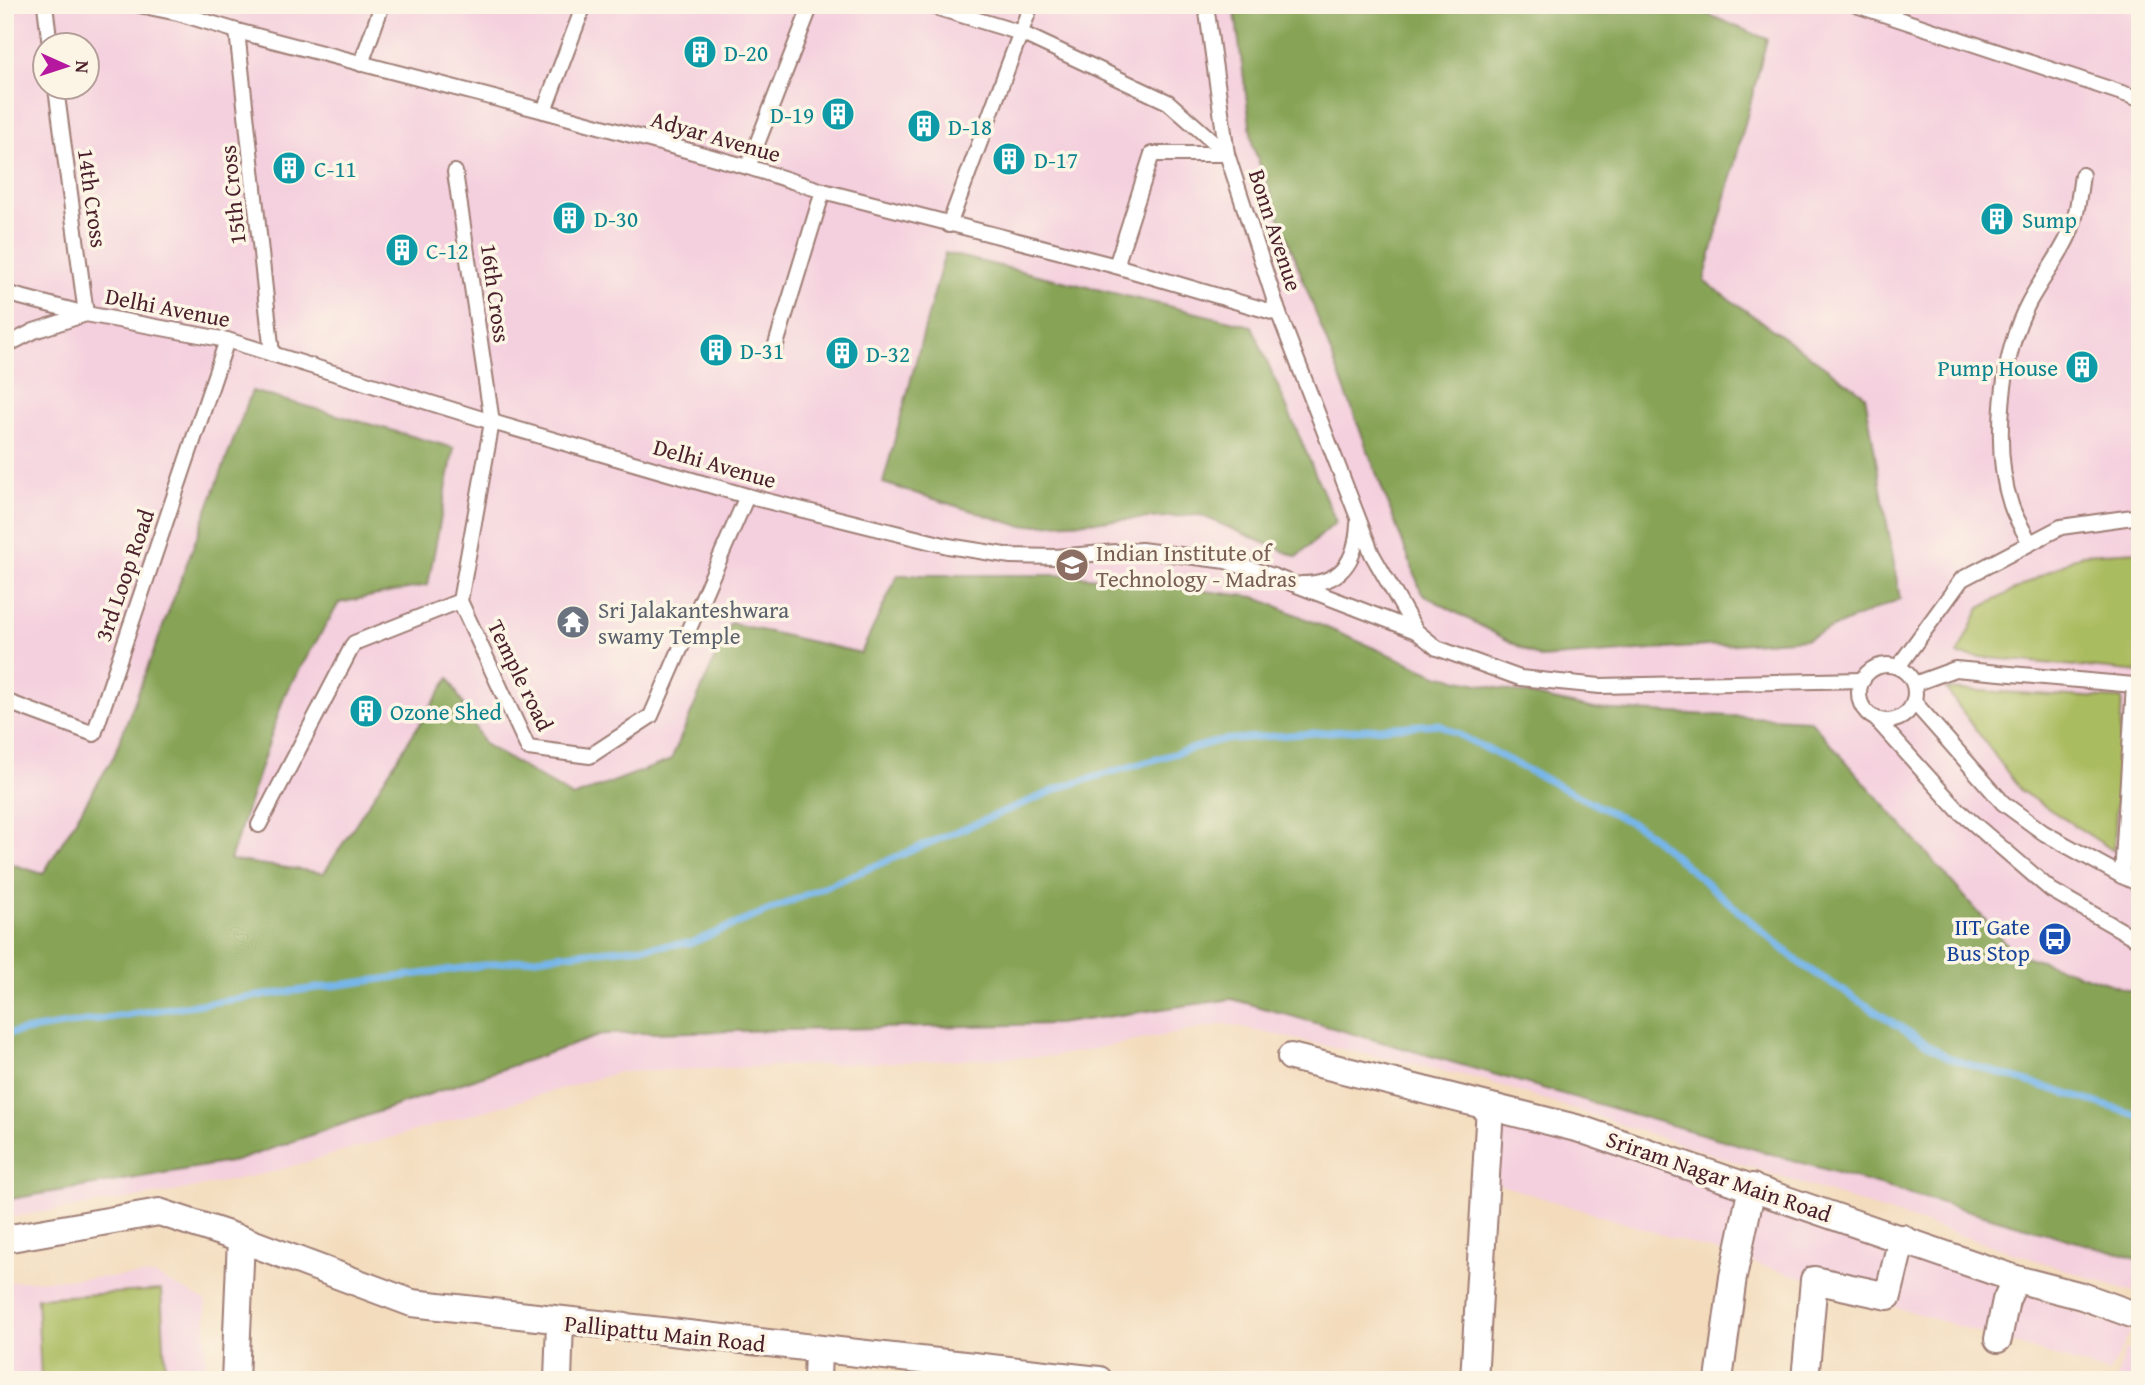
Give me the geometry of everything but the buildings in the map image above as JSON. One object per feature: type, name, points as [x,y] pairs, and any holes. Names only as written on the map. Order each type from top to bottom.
[{"type":"street","name":"Sriram Nagar Main Road","points":[[1291,1057],[1580,1129],[2016,1279],[2082,1296],[2140,1317]]},
{"type":"street","points":[[1474,1380],[1489,1107]]},
{"type":"street","points":[[1719,1380],[1733,1277],[1752,1188]]},
{"type":"street","name":"Pallipattu Main Road","points":[[5,1239],[159,1212],[242,1239],[412,1303],[818,1349],[887,1368],[1100,1380]]},
{"type":"street","points":[[1805,1380],[1814,1280],[1888,1296],[1902,1238]]},
{"type":"street","points":[[235,1380],[242,1239]]},
{"type":"street","points":[[1998,1339],[2007,1300],[2016,1279]]},
{"type":"street","points":[[558,1380],[560,1321]]},
{"type":"street","points":[[817,1380],[818,1349]]},
{"type":"lane","points":[[45,5],[48,32]]},
{"type":"lane","name":"Adyar Avenue","points":[[139,5],[179,9],[237,31],[544,111],[949,225],[1116,266],[1279,314]]},
{"type":"lane","points":[[361,64],[382,5]]},
{"type":"lane","points":[[544,111],[584,5]]},
{"type":"lane","points":[[748,167],[811,5]]},
{"type":"lane","name":"Bonn Avenue","points":[[928,5],[1021,33],[1168,103],[1227,154],[1279,314],[1358,519],[1372,554],[1416,631]]},
{"type":"lane","points":[[949,225],[1031,5]]},
{"type":"lane","points":[[1116,266],[1152,154],[1227,154],[1206,5]]},
{"type":"lane","points":[[1856,5],[2140,99]]},
{"type":"lane","name":"15th Cross","points":[[237,31],[272,354]]},
{"type":"lane","name":"14th Cross","points":[[57,102],[86,314]]},
{"type":"lane","name":"16th Cross","points":[[455,172],[492,422]]},
{"type":"lane","points":[[2030,543],[2011,506],[2004,473],[2003,401],[2014,333],[2068,236],[2078,204],[2082,175]]},
{"type":"lane","points":[[774,351],[823,191]]},
{"type":"lane","name":"Delhi Avenue","points":[[5,293],[86,314],[228,340],[492,422],[747,496],[948,546],[1011,556],[1055,557],[1141,550],[1226,561],[1416,631]]},
{"type":"lane","points":[[5,346],[34,331],[86,314]]},
{"type":"lane","name":"3rd Loop Road","points":[[5,701],[94,734],[228,340]]},
{"type":"lane","name":"Temple road","points":[[492,422],[460,601],[528,748],[590,757],[651,716],[747,496]]},
{"type":"lane","points":[[1898,667],[1962,579],[2061,527],[2140,516]]},
{"type":"lane","points":[[1293,584],[1321,583],[1333,578],[1345,568],[1356,545],[1358,519]]},
{"type":"lane","points":[[259,825],[354,643],[460,601]]},
{"type":"lane","points":[[1416,631],[1437,648],[1520,678],[1600,686],[1863,680]]},
{"type":"lane","points":[[1875,718],[1884,721],[1902,717],[1913,702],[1914,684],[1898,667],[1890,665],[1874,668],[1863,680],[1860,697],[1868,713],[1958,810],[2051,890],[2140,941]]},
{"type":"lane","points":[[1914,684],[1955,669],[2134,685],[2137,712],[2122,876]]},
{"type":"lane","points":[[1913,702],[2003,803],[2044,833],[2140,884]]},
{"type":"shaded area","name":"Indian Institute of Technology - Madras","points":[[5,5],[2140,5],[2140,1294],[1481,1079],[1225,1024],[1055,1056],[619,1072],[268,1173],[167,1193],[5,1218]]},
{"type":"shaded area","points":[[1490,1107],[2131,1331],[2109,1373],[1485,1180]]},
{"type":"shaded area","points":[[154,1275],[206,1301],[206,1380],[5,1380],[5,1282]]},
{"type":"shaded area","points":[[2124,1350],[2140,1353],[2140,1380],[2117,1380]]},
{"type":"green space","points":[[1234,5],[1685,5],[1767,39],[1704,281],[1865,395],[1900,599],[1806,639],[1540,658],[1422,594],[1253,147]]},
{"type":"green space","points":[[945,253],[1252,326],[1336,522],[1297,557],[1200,515],[1020,526],[883,483]]},
{"type":"green space","points":[[252,391],[454,448],[428,585],[339,603],[285,694],[230,860],[324,873],[449,678],[484,744],[573,797],[671,760],[730,623],[861,653],[898,575],[1071,575],[1255,597],[1437,675],[1595,709],[1810,720],[2013,952],[2140,994],[2140,1260],[1232,999],[1057,1024],[604,1034],[236,1161],[5,1200],[5,862],[43,874],[114,756]]},
{"type":"green space","points":[[2140,551],[2140,672],[1957,655],[1980,608],[2082,554]]},
{"type":"green space","points":[[1946,689],[2122,699],[2114,851],[2021,791]]},
{"type":"green space","points":[[161,1290],[166,1380],[41,1380],[37,1298]]},
{"type":"waterway","points":[[5,1034],[150,1011],[565,954],[691,943],[1065,786],[1221,740],[1438,724],[1643,829],[1801,964],[1949,1058],[2140,1116]]},
{"type":"place","name":"D-20","points":[[700,52]]},
{"type":"place","name":"D-19","points":[[838,114]]},
{"type":"place","name":"D-18","points":[[924,126]]},
{"type":"place","name":"D-17","points":[[1009,159]]},
{"type":"place","name":"C-11","points":[[289,168]]},
{"type":"place","name":"D-30","points":[[569,218]]},
{"type":"place","name":"Sump","points":[[1997,219]]},
{"type":"place","name":"C-12","points":[[402,250]]},
{"type":"place","name":"D-31","points":[[716,350]]},
{"type":"place","name":"D-32","points":[[842,353]]},
{"type":"place","name":"Pump House","points":[[2082,367]]},
{"type":"place","name":"Indian Institute of Technology - Madras","points":[[1072,565]]},
{"type":"place","name":"Sri Jalakanteshwara swamy Temple","points":[[573,622]]},
{"type":"place","name":"Ozone Shed","points":[[366,711]]},
{"type":"place","name":"IIT Gate Bus Stop","points":[[2055,939]]}]
